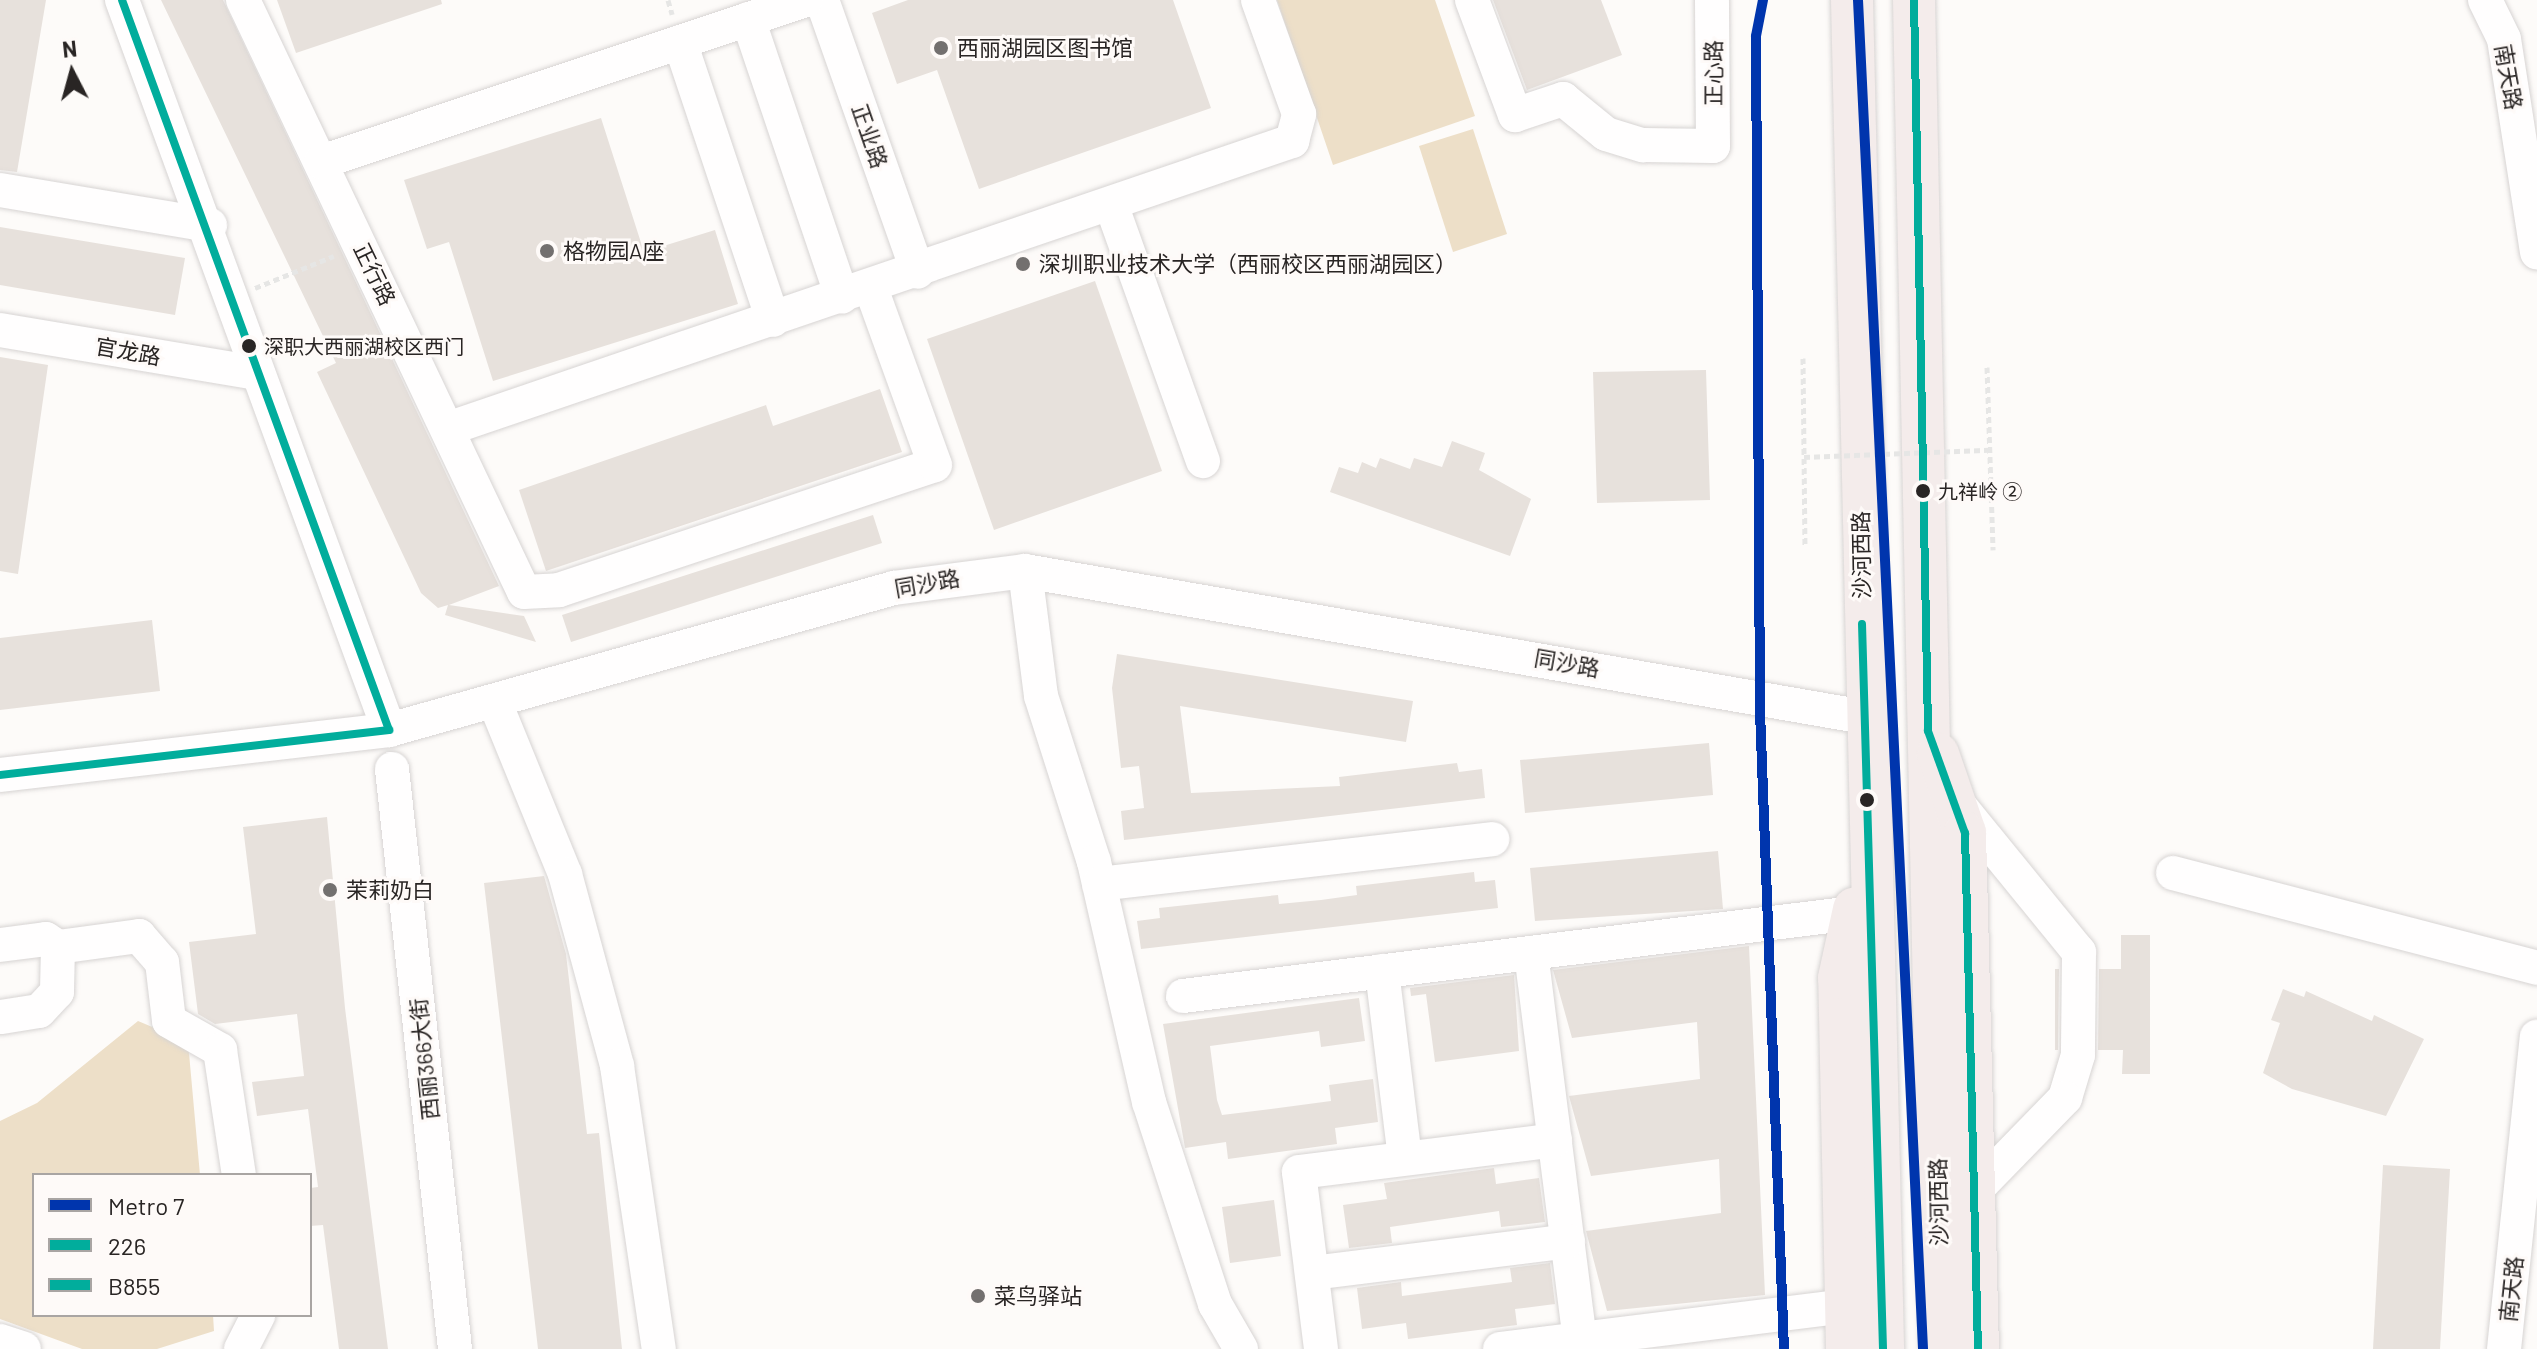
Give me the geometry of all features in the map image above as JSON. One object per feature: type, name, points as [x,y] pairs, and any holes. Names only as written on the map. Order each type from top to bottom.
[{"type":"main road","name":"沙河西路","points":[[1852,0],[1864,717],[1883,1349]]},
{"type":"main road","name":"沙河西路","points":[[1914,0],[1941,1349]]},
{"type":"main road","points":[[1928,731],[1959,805],[1978,1349]]},
{"type":"main road","points":[[1847,1349],[1839,978],[1868,845]]},
{"type":"street","points":[[122,0],[210,225],[256,373],[389,730]]},
{"type":"street","name":"正行路","points":[[243,0],[450,428],[524,592],[559,590],[935,465],[856,293]]},
{"type":"street","points":[[321,162],[806,0]]},
{"type":"street","name":"正业路","points":[[822,0],[918,272]]},
{"type":"street","points":[[450,428],[1112,207],[1280,147],[1298,133],[1299,114],[1258,0]]},
{"type":"street","name":"正心路","points":[[1472,0],[1515,115],[1563,99],[1582,119],[1619,138],[1713,146],[1712,0]]},
{"type":"street","name":"南天路","points":[[2485,0],[2504,39],[2537,252]]},
{"type":"street","points":[[748,19],[856,293]]},
{"type":"street","points":[[680,42],[773,320]]},
{"type":"street","points":[[0,190],[210,225]]},
{"type":"street","points":[[1112,207],[1203,461]]},
{"type":"street","name":"官龙路","points":[[0,330],[256,373]]},
{"type":"street","points":[[1025,571],[1041,696],[1099,884],[1149,1102],[1215,1304],[1241,1349]]},
{"type":"street","name":"同沙路","points":[[0,775],[389,730],[496,705],[894,588],[1025,571],[1864,717]]},
{"type":"street","points":[[496,705],[565,874],[617,1066],[659,1349]]},
{"type":"street","name":"西丽366大街","points":[[392,769],[455,1349]]},
{"type":"street","points":[[1938,1228],[2069,1088],[2078,1055],[2079,952],[1959,805]]},
{"type":"street","points":[[1099,884],[1492,839]]},
{"type":"street","points":[[2173,873],[2537,968]]},
{"type":"street","points":[[1183,996],[1853,913]]},
{"type":"street","points":[[0,945],[46,939],[58,947],[139,936],[162,962],[169,1021],[220,1050],[239,1173]]},
{"type":"street","points":[[0,1017],[39,1011],[57,992],[58,947]]},
{"type":"street","points":[[1531,953],[1580,1339]]},
{"type":"street","points":[[1382,971],[1405,1158]]},
{"type":"street","name":"南天路","points":[[2504,1349],[2537,1037]]},
{"type":"street","points":[[1321,1349],[1299,1172],[1555,1140]]},
{"type":"street","points":[[1312,1273],[1568,1241]]},
{"type":"street","points":[[1500,1349],[1846,1306]]},
{"type":"street","points":[[241,1349],[257,1317]]},
{"type":"street","points":[[0,1341],[24,1349]]},
{"type":"path","points":[[231,297],[361,245]]},
{"type":"path","points":[[1803,358],[1805,546]]},
{"type":"path","points":[[1987,367],[1993,550]]},
{"type":"path","points":[[1804,457],[1990,450]]},
{"type":"shaded area","points":[[1277,0],[1435,0],[1475,116],[1333,165]]},
{"type":"shaded area","points":[[1473,129],[1507,234],[1453,252],[1419,146]]},
{"type":"shaded area","points":[[138,1021],[188,1042],[200,1173],[32,1173],[32,1317],[213,1317],[214,1331],[157,1349],[82,1349],[0,1319],[0,1121],[37,1103]]},
{"type":"building","points":[[0,0],[46,0],[17,172],[0,170]]},
{"type":"building","points":[[161,0],[223,0],[499,586],[449,605],[524,616],[536,642],[445,615],[448,605],[438,608],[421,593],[317,372],[336,363]]},
{"type":"building","points":[[277,0],[441,0],[442,4],[296,53]]},
{"type":"building","points":[[908,0],[1173,0],[1211,108],[979,189],[937,70],[897,84],[872,13]]},
{"type":"building","points":[[1493,0],[1601,0],[1622,55],[1527,90]]},
{"type":"building","name":"格物园A座","points":[[601,118],[644,252],[715,230],[738,304],[493,381],[449,242],[427,249],[404,180]]},
{"type":"building","points":[[0,227],[185,258],[175,315],[0,285]]},
{"type":"building","points":[[1095,281],[1162,471],[994,530],[927,339]]},
{"type":"building","points":[[0,357],[48,365],[18,574],[0,571]]},
{"type":"building","points":[[1706,370],[1710,500],[1597,503],[1593,372]]},
{"type":"building","points":[[880,389],[902,452],[546,571],[519,490],[766,405],[773,426]]},
{"type":"building","points":[[1452,441],[1485,453],[1479,470],[1531,499],[1510,556],[1330,492],[1339,467],[1358,473],[1362,462],[1376,468],[1380,458],[1410,469],[1414,458],[1442,467]]},
{"type":"building","points":[[873,515],[882,543],[571,642],[562,615]]},
{"type":"building","points":[[152,620],[160,691],[0,710],[0,638]]},
{"type":"building","points":[[1117,654],[1413,701],[1406,742],[1180,706],[1191,793],[1340,786],[1339,777],[1457,763],[1459,772],[1482,769],[1485,798],[1124,840],[1121,811],[1144,808],[1139,766],[1121,768],[1112,688]]},
{"type":"building","points":[[1709,743],[1713,795],[1525,813],[1520,760]]},
{"type":"building","points":[[327,817],[345,1008],[388,1349],[339,1349],[323,1225],[312,1226],[312,1188],[318,1187],[308,1109],[257,1116],[252,1082],[304,1076],[297,1014],[215,1024],[198,1014],[189,942],[256,934],[243,827]]},
{"type":"building","points":[[1718,851],[1723,909],[1535,921],[1530,868]]},
{"type":"building","points":[[1474,872],[1475,882],[1495,880],[1498,908],[1141,949],[1137,921],[1160,918],[1159,908],[1278,895],[1279,904],[1321,900],[1357,895],[1356,886]]},
{"type":"building","points":[[544,876],[566,954],[587,1134],[599,1133],[622,1349],[538,1349],[484,883]]},
{"type":"building","points":[[2121,935],[2150,935],[2150,1074],[2122,1074],[2123,1050],[2098,1050],[2099,969],[2121,969]]},
{"type":"building","points":[[1749,946],[1765,1295],[1607,1311],[1586,1231],[1721,1213],[1719,1159],[1591,1176],[1569,1096],[1700,1079],[1697,1022],[1572,1038],[1553,970]]},
{"type":"building","points":[[2055,969],[2059,969],[2058,1050],[2055,1050]]},
{"type":"building","points":[[1514,975],[1519,1051],[1435,1062],[1426,994],[1411,996],[1410,988]]},
{"type":"building","points":[[2283,989],[2304,997],[2306,991],[2372,1021],[2374,1015],[2424,1039],[2386,1116],[2292,1089],[2263,1073],[2280,1023],[2271,1020]]},
{"type":"building","points":[[1359,998],[1365,1041],[1321,1047],[1319,1031],[1210,1046],[1217,1100],[1222,1115],[1331,1101],[1329,1085],[1373,1079],[1378,1122],[1335,1128],[1337,1144],[1228,1159],[1226,1142],[1185,1148],[1163,1024]]},
{"type":"building","points":[[2383,1165],[2450,1169],[2440,1349],[2373,1349]]},
{"type":"building","points":[[1494,1168],[1496,1184],[1539,1178],[1545,1222],[1501,1227],[1499,1211],[1390,1227],[1392,1243],[1349,1248],[1343,1205],[1387,1199],[1384,1183]]},
{"type":"building","points":[[1274,1200],[1281,1256],[1230,1263],[1222,1207]]},
{"type":"building","points":[[1550,1263],[1555,1304],[1515,1309],[1517,1325],[1408,1339],[1406,1323],[1362,1329],[1357,1288],[1401,1282],[1402,1296],[1512,1282],[1510,1268]]},
{"type":"metro line","name":"7","points":[[1763,0],[1756,36],[1760,711],[1784,1349]]},
{"type":"metro line","name":"7","points":[[1858,0],[1923,1349]]},
{"type":"transit line","name":"B855","points":[[0,775],[389,730],[122,0]]},
{"type":"transit line","name":"226","points":[[1914,0],[1928,731],[1965,833],[1978,1349]]},
{"type":"transit line","name":"226","points":[[1862,624],[1883,1349]]},
{"type":"place","name":"西丽湖园区图书馆","points":[[941,48]]},
{"type":"place","name":"格物园A座","points":[[547,251]]},
{"type":"place","name":"深圳职业技术大学（西丽校区西丽湖园区）","points":[[1023,264]]},
{"type":"place","name":"深职大西丽湖校区西门","points":[[249,346]]},
{"type":"place","name":"九祥岭 ②","points":[[1923,491]]},
{"type":"place","name":"茉莉奶白","points":[[330,890]]},
{"type":"place","name":"菜鸟驿站","points":[[978,1296]]}]
